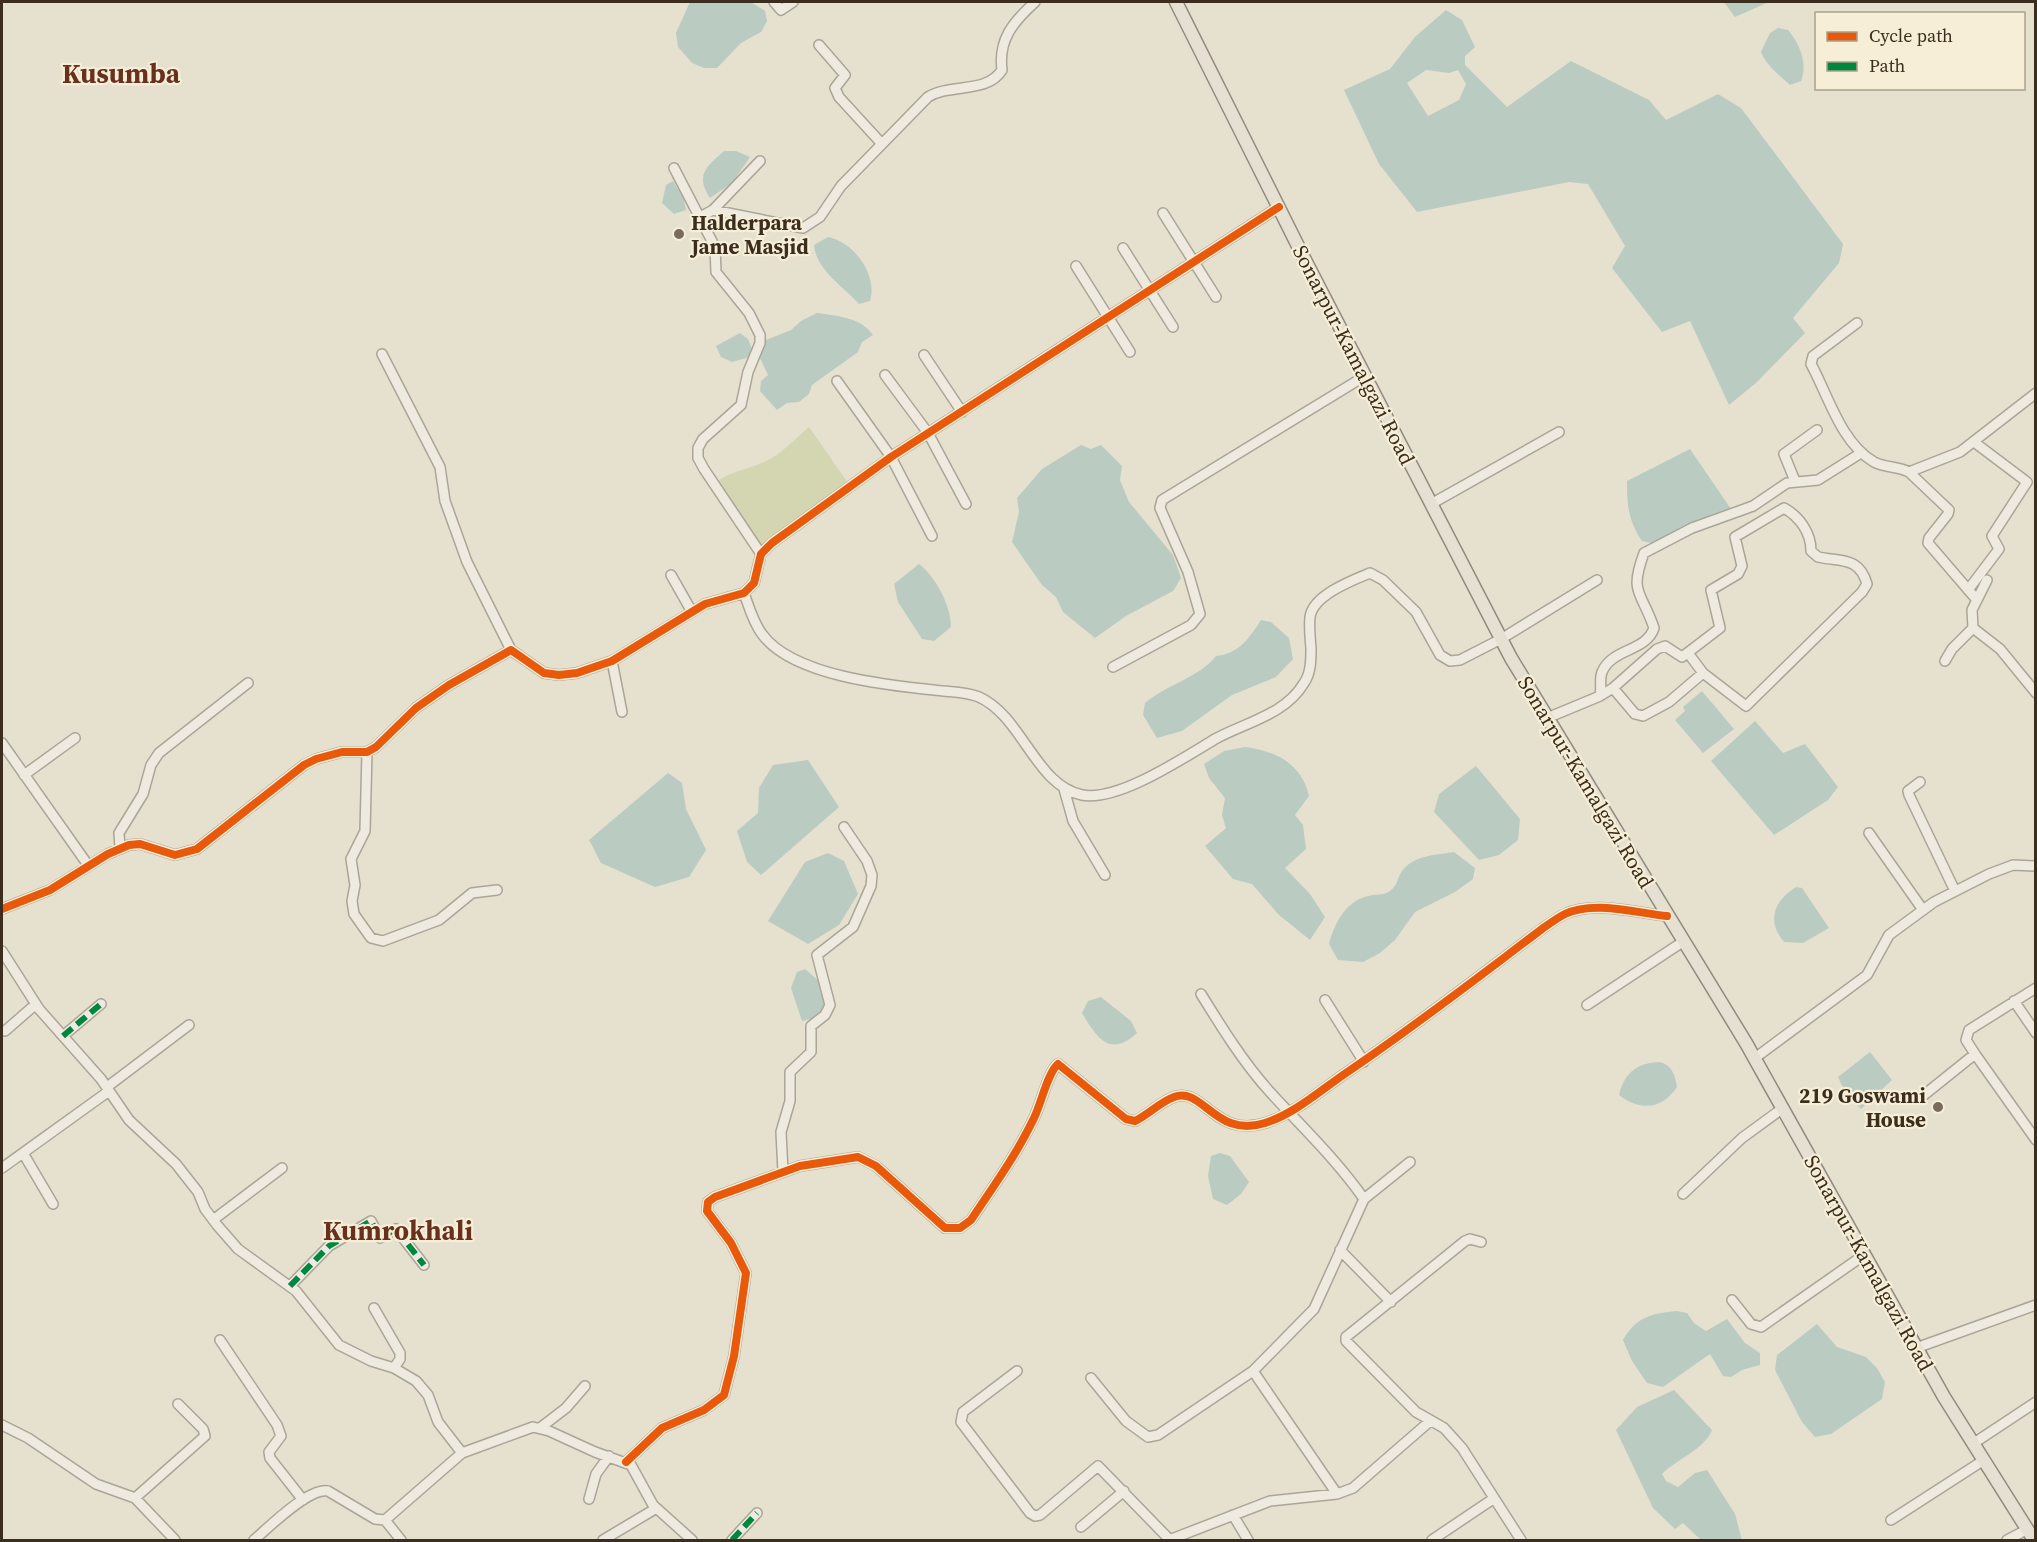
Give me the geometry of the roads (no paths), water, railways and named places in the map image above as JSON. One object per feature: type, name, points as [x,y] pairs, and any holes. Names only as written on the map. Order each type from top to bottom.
[{"type":"main road","name":"Sonarpur-Kamalgazi Road","points":[[1176,2],[1501,639],[1755,1058],[1916,1348],[2031,1535]]},
{"type":"street","points":[[774,2],[781,10],[793,2]]},
{"type":"street","points":[[713,210],[803,228],[820,217],[841,186],[936,92],[986,84],[997,79],[1002,70],[999,52],[1002,44],[1021,14],[1035,2]]},
{"type":"street","points":[[819,45],[845,75],[835,88],[839,98],[882,144]]},
{"type":"street","points":[[700,217],[713,210],[760,161]]},
{"type":"street","points":[[674,168],[716,247],[716,272],[749,313],[760,335],[760,343],[748,372],[741,405],[703,439],[698,448],[698,458],[761,554]]},
{"type":"street","points":[[382,354],[440,467],[445,501],[467,562],[512,650],[544,673],[559,675],[577,673],[612,661],[705,604],[744,593],[754,583],[761,554],[772,543],[891,457],[1279,207]]},
{"type":"street","points":[[1162,213],[1216,297]]},
{"type":"street","points":[[1123,248],[1173,327]]},
{"type":"street","points":[[1076,266],[1130,352]]},
{"type":"street","points":[[1857,323],[1811,359],[1847,435],[1861,453],[1887,468],[1909,472],[1960,452],[2036,393]]},
{"type":"street","points":[[924,356],[962,412]]},
{"type":"street","points":[[885,375],[928,433],[966,504]]},
{"type":"street","points":[[1113,667],[1191,625],[1200,614],[1188,572],[1160,508],[1162,500],[1365,376]]},
{"type":"street","points":[[837,381],[891,457],[932,536]]},
{"type":"street","points":[[1795,481],[1784,454],[1817,430]]},
{"type":"street","points":[[1431,504],[1516,456],[1528,452],[1559,432]]},
{"type":"street","points":[[1968,590],[1999,549],[1992,536],[2027,482],[1974,442]]},
{"type":"street","points":[[1600,696],[1600,681],[1606,666],[1622,653],[1635,649],[1652,635],[1654,628],[1636,585],[1635,576],[1644,553],[1692,528],[1754,506],[1779,487],[1795,481],[1818,480],[1861,453]]},
{"type":"street","points":[[1909,472],[1949,510],[1929,538],[1928,543],[1977,600]]},
{"type":"street","points":[[1547,718],[1600,696],[1613,688],[1657,649],[1665,646],[1682,657],[1688,652],[1720,628],[1711,590],[1738,574],[1742,566],[1735,537],[1784,508],[1805,528],[1811,539],[1811,551],[1818,557],[1847,559],[1865,576],[1867,584],[1862,592],[1746,706],[1703,673],[1688,652]]},
{"type":"street","points":[[1064,789],[1082,795],[1095,795],[1128,785],[1166,770],[1218,738],[1274,712],[1295,695],[1305,682],[1311,666],[1310,614],[1325,596],[1346,583],[1370,573],[1383,580],[1416,612],[1440,655],[1450,661],[1460,660],[1501,639],[1596,580]]},
{"type":"street","points":[[671,575],[692,612]]},
{"type":"street","points":[[1945,661],[1952,649],[1973,628],[1972,610],[1987,580]]},
{"type":"street","points":[[744,593],[755,623],[763,636],[776,648],[807,667],[897,686],[964,693],[981,698],[1010,722],[1047,771],[1064,789],[1073,821],[1105,875]]},
{"type":"street","points":[[1973,628],[2000,649],[2036,693]]},
{"type":"street","points":[[2,909],[50,890],[88,865],[120,848],[140,844],[162,853],[185,854],[197,849],[310,762],[342,752],[367,752],[382,742],[427,700],[512,650]]},
{"type":"street","points":[[612,661],[622,712]]},
{"type":"street","points":[[1613,688],[1635,714],[1643,716],[1669,702],[1703,673]]},
{"type":"street","points":[[120,848],[119,833],[143,794],[151,765],[159,753],[248,683]]},
{"type":"street","points":[[24,776],[75,738]]},
{"type":"street","points":[[2,742],[88,865]]},
{"type":"street","points":[[367,752],[366,822],[365,831],[351,859],[355,885],[352,901],[354,914],[372,938],[376,942],[383,941],[439,920],[472,893],[496,890]]},
{"type":"street","points":[[1920,782],[1908,791],[1955,891]]},
{"type":"street","points":[[783,1172],[781,1132],[790,1101],[789,1071],[811,1052],[811,1026],[825,1015],[830,1005],[817,955],[853,927],[871,886],[872,875],[867,861],[844,827]]},
{"type":"street","points":[[1869,833],[1923,910]]},
{"type":"street","points":[[1755,1058],[1867,975],[1889,935],[1923,910],[1955,891],[2013,865],[2036,866]]},
{"type":"street","points":[[626,1462],[662,1428],[704,1410],[724,1395],[735,1356],[746,1273],[742,1260],[707,1211],[707,1207],[715,1197],[800,1166],[858,1157],[876,1166],[945,1228],[960,1228],[971,1220],[1020,1143],[1034,1119],[1051,1072],[1058,1064],[1119,1115],[1135,1121],[1174,1097],[1184,1096],[1192,1098],[1220,1119],[1245,1128],[1267,1122],[1289,1111],[1406,1034],[1566,913],[1582,909],[1610,909],[1667,916]]},
{"type":"street","points":[[1587,1005],[1684,940]]},
{"type":"street","points":[[2,951],[36,1004],[108,1089],[129,1120],[176,1164],[198,1192],[213,1220],[252,1262],[290,1286],[339,1345],[362,1357],[394,1368],[424,1388],[435,1417],[462,1453]]},
{"type":"street","points":[[2036,988],[1965,1034],[1975,1054],[2036,1140]]},
{"type":"street","points":[[1201,994],[1248,1064],[1347,1174],[1364,1199]]},
{"type":"street","points":[[1325,1000],[1364,1062]]},
{"type":"street","points":[[2014,1002],[2036,1033]]},
{"type":"street","points":[[4,1031],[36,1004]]},
{"type":"street","points":[[63,1036],[101,1004]]},
{"type":"street","points":[[2,1167],[108,1089],[189,1025]]},
{"type":"street","points":[[1924,1095],[1975,1054]]},
{"type":"street","points":[[1683,1194],[1742,1137],[1783,1108]]},
{"type":"street","points":[[23,1153],[53,1204]]},
{"type":"street","points":[[1091,1378],[1126,1421],[1148,1437],[1154,1437],[1253,1371],[1314,1309],[1364,1199],[1410,1162]]},
{"type":"street","points":[[213,1220],[282,1168]]},
{"type":"street","points":[[290,1286],[329,1246],[371,1221],[381,1238],[396,1229],[424,1265]]},
{"type":"street","points":[[1481,1242],[1475,1239],[1465,1240],[1346,1337],[1346,1341],[1375,1373],[1430,1422],[1444,1428],[1462,1448],[1521,1540]]},
{"type":"street","points":[[1340,1250],[1390,1302]]},
{"type":"street","points":[[1732,1300],[1751,1324],[1761,1327],[1864,1255]]},
{"type":"street","points":[[1916,1348],[2036,1305]]},
{"type":"street","points":[[374,1308],[400,1353],[400,1359],[394,1368]]},
{"type":"street","points":[[220,1340],[277,1425],[281,1436],[269,1452],[270,1458],[303,1500]]},
{"type":"street","points":[[1017,1371],[963,1412],[961,1422],[1030,1513],[1035,1516],[1040,1515],[1098,1466],[1169,1540],[1270,1501],[1337,1494],[1364,1481],[1430,1422]]},
{"type":"street","points":[[1253,1371],[1337,1494]]},
{"type":"street","points":[[254,1540],[303,1500],[323,1490],[375,1519],[386,1520],[462,1453],[515,1432],[540,1428],[566,1408],[585,1386]]},
{"type":"street","points":[[1974,1443],[2036,1402]]},
{"type":"street","points":[[135,1498],[205,1436],[203,1429],[178,1404]]},
{"type":"street","points":[[2,1425],[28,1438],[96,1484],[135,1498],[175,1540]]},
{"type":"street","points":[[540,1428],[594,1452],[626,1462],[636,1472],[656,1509],[692,1540]]},
{"type":"street","points":[[589,1498],[596,1474],[609,1456]]},
{"type":"street","points":[[1892,1520],[1984,1460]]},
{"type":"street","points":[[1080,1527],[1124,1491]]},
{"type":"street","points":[[1432,1540],[1493,1498]]},
{"type":"street","points":[[603,1540],[656,1509]]},
{"type":"street","points":[[732,1540],[757,1513]]},
{"type":"street","points":[[1233,1515],[1248,1540]]},
{"type":"street","points":[[386,1520],[401,1540]]},
{"type":"street","points":[[2007,1540],[2031,1535]]},
{"type":"place","name":"Halderpara Jame Masjid","points":[[679,234]]},
{"type":"place","name":"219 Goswami House","points":[[1938,1107]]},
{"type":"district","name":"Kusumba","points":[[121,73]]},
{"type":"district","name":"Kumrokhali","points":[[398,1230]]}]
